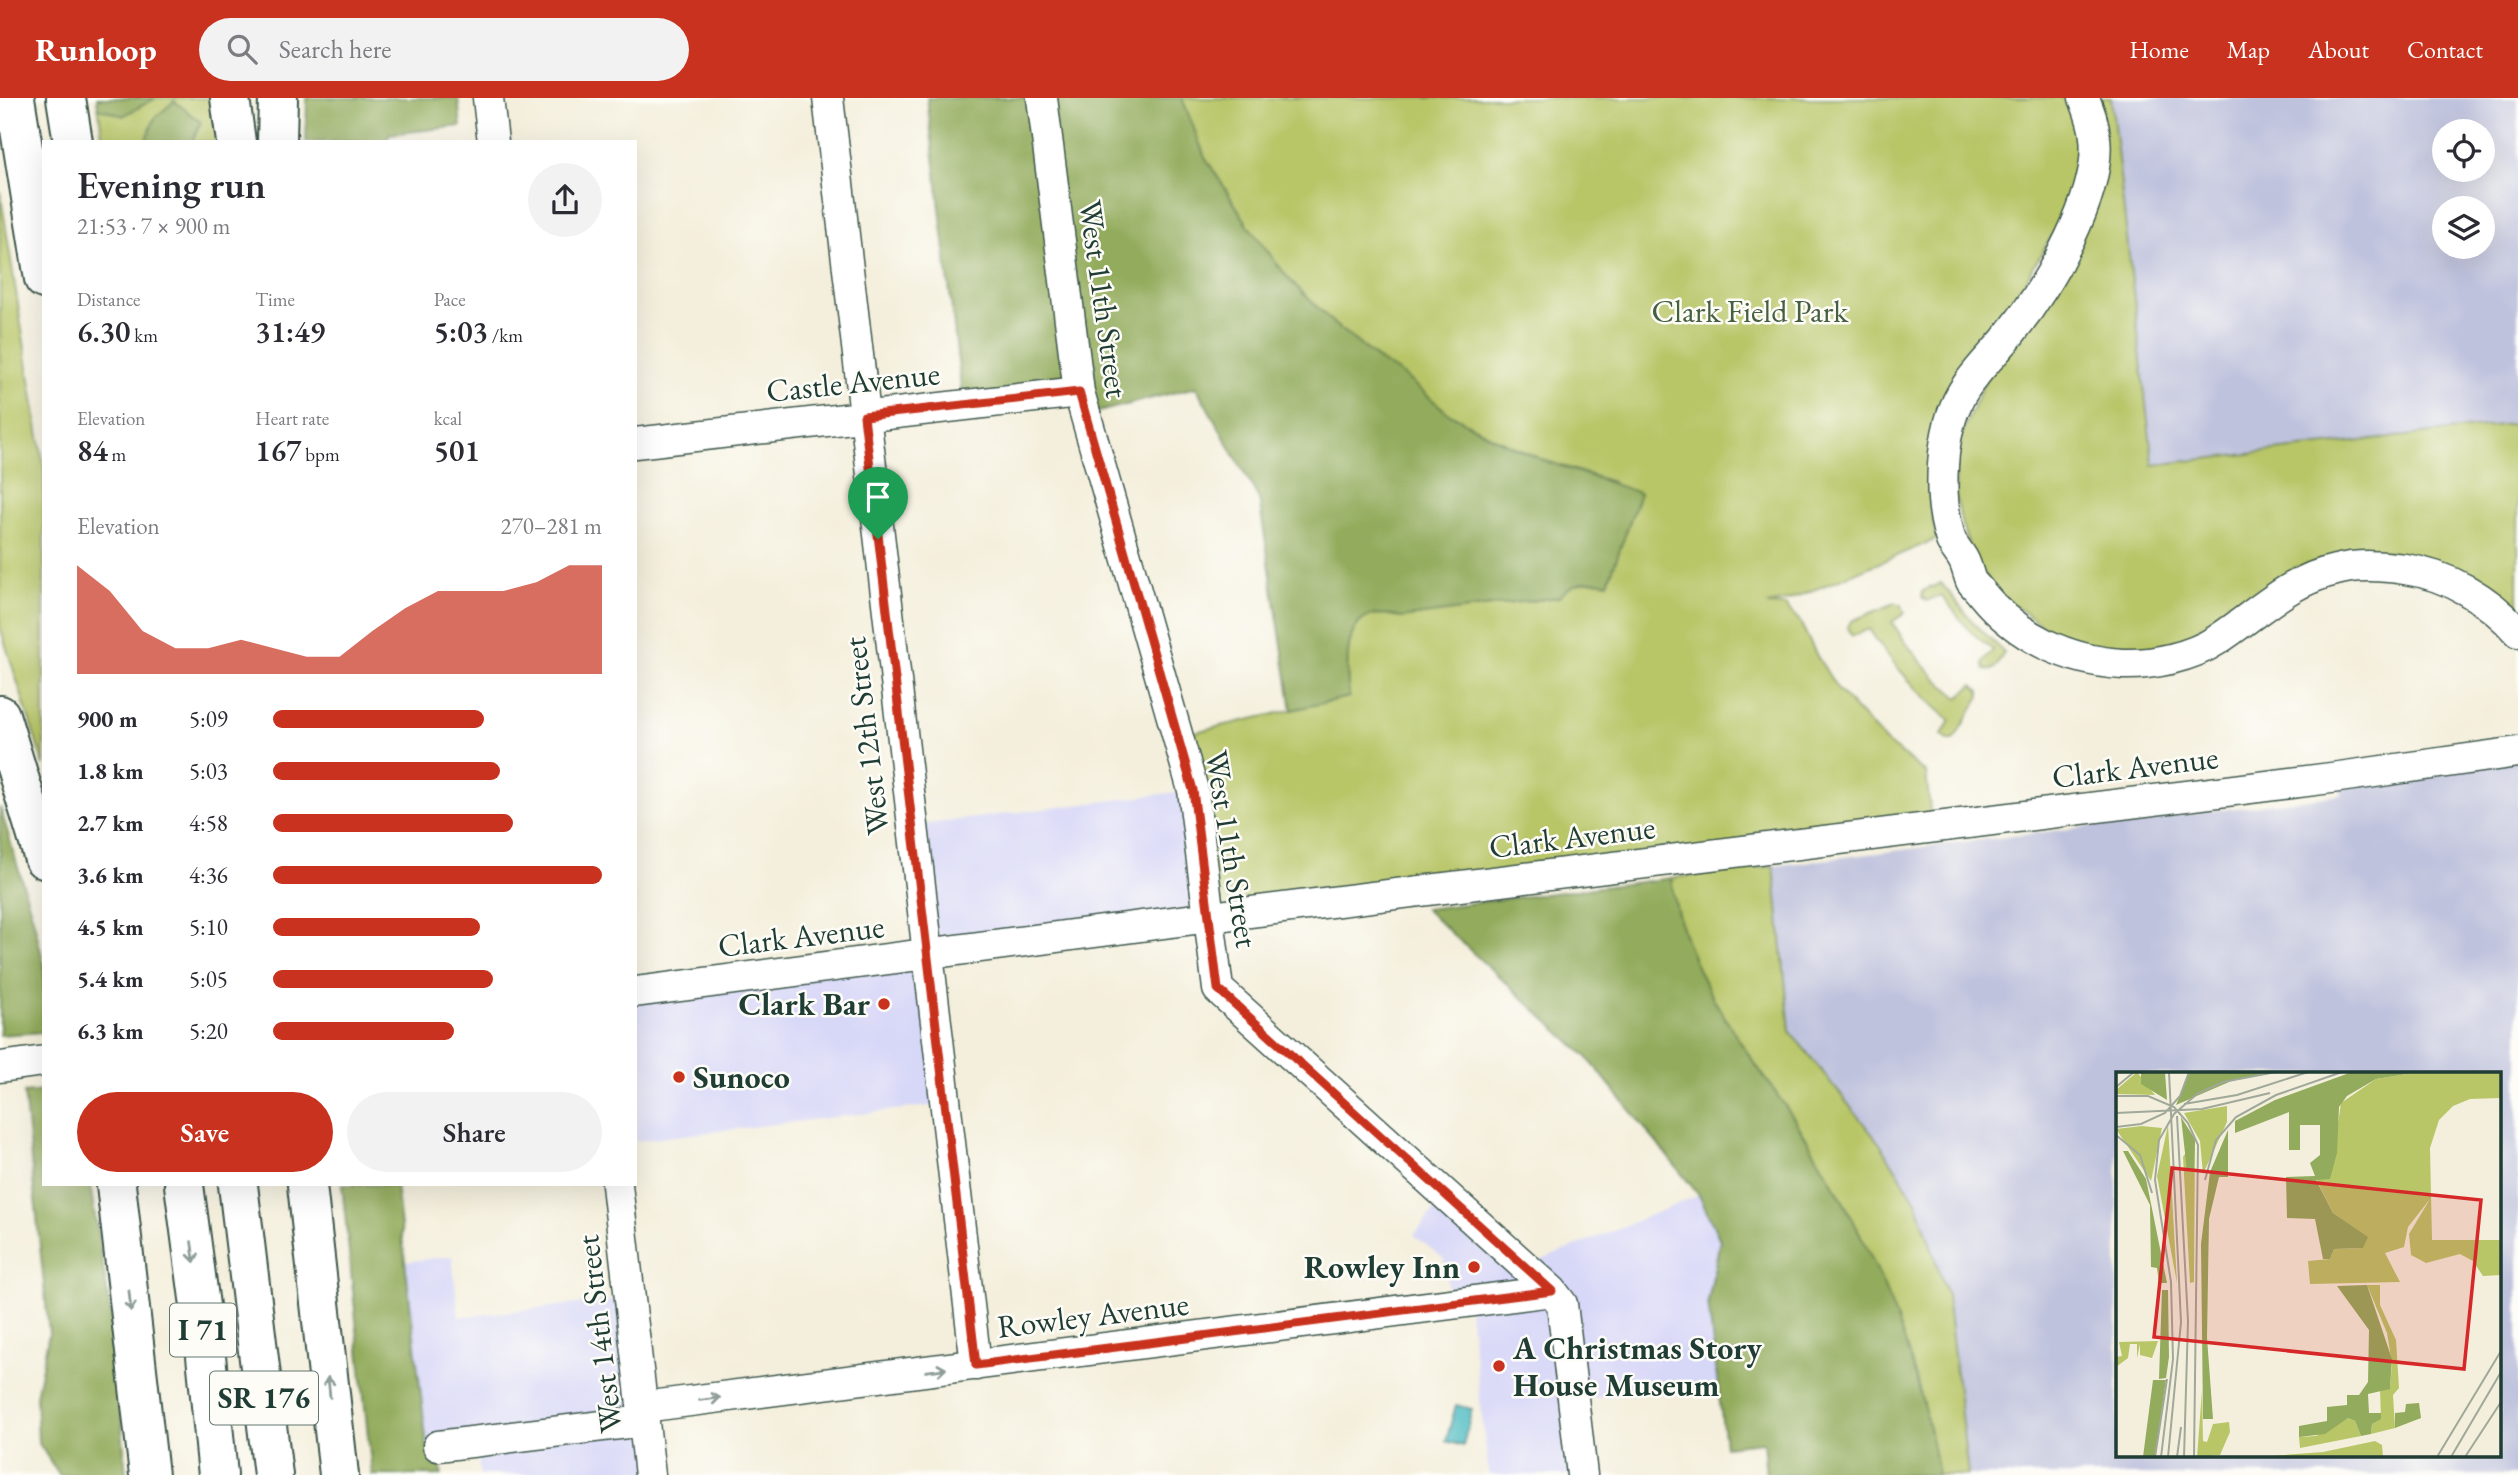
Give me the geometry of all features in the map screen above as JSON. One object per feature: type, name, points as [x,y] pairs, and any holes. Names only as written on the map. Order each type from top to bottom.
[{"type":"highway","points":[[15,98],[42,267]]},
{"type":"highway","points":[[66,98],[73,140]]},
{"type":"highway","points":[[230,98],[236,140]]},
{"type":"highway","points":[[277,140],[278,98]]},
{"type":"highway","points":[[1,721],[42,853]]},
{"type":"highway","points":[[116,1186],[147,1467]]},
{"type":"highway","name":"I 71","points":[[184,1186],[204,1336],[218,1475]]},
{"type":"highway","name":"I 71","points":[[238,1186],[255,1322],[267,1475]]},
{"type":"highway","points":[[307,1186],[338,1468]]},
{"type":"highway","name":"SR 176","points":[[255,1322],[273,1475]]},
{"type":"street","points":[[488,98],[493,140]]},
{"type":"street","name":"West 12th Street","points":[[828,98],[976,1365]]},
{"type":"street","name":"West 11th Street","points":[[1042,98],[1079,392],[1193,790],[1218,989],[1552,1291],[1562,1304],[1582,1475]]},
{"type":"street","points":[[2084,98],[2095,138],[2095,164],[2088,191],[2062,256],[2044,288],[2012,332],[1979,368],[1960,396],[1949,427],[1944,450],[1944,496],[1950,538],[1964,561],[1971,581],[2010,623],[2029,636],[2070,654],[2101,662],[2153,662],[2186,654],[2215,642],[2277,596],[2304,582],[2333,570],[2362,565],[2425,572],[2457,584],[2491,606],[2518,632]]},
{"type":"street","name":"Castle Avenue","points":[[637,443],[1079,392]]},
{"type":"street","name":"Clark Avenue","points":[[637,992],[1210,917],[2339,777],[2518,752]]},
{"type":"street","name":"West 14th Street","points":[[617,1186],[650,1475]]},
{"type":"street","name":"Rowley Avenue","points":[[438,1446],[976,1365],[1552,1291]]},
{"type":"shaded area","points":[[2111,98],[2518,98],[2518,423],[2153,465]]},
{"type":"shaded area","points":[[2518,753],[2518,1475],[1968,1475],[1947,1295],[1916,1201],[1880,1144],[1790,1031],[1774,866],[2341,795],[2339,777]]},
{"type":"shaded area","points":[[1193,790],[1210,917],[928,954],[945,1104],[637,1141],[637,992],[927,954],[912,826]]},
{"type":"shaded area","points":[[1699,1195],[1720,1240],[1708,1302],[1718,1384],[1574,1400],[1582,1475],[1489,1475],[1468,1303],[1450,1305],[1444,1259],[1414,1235],[1446,1196],[1525,1267]]},
{"type":"shaded area","points":[[452,1256],[459,1317],[630,1298],[650,1475],[480,1475],[476,1441],[427,1447],[404,1262]]},
{"type":"green space","points":[[97,98],[220,98],[224,140],[103,140]]},
{"type":"green space","points":[[97,98],[156,98],[123,116],[98,108]]},
{"type":"green space","points":[[307,98],[458,98],[461,126],[389,134],[388,140],[306,140]]},
{"type":"green space","points":[[927,98],[1182,98],[1205,157],[1250,228],[1288,278],[1335,325],[1380,361],[1403,375],[1448,413],[1543,460],[1640,493],[1608,583],[1581,583],[1569,588],[1559,597],[1401,618],[1382,614],[1368,617],[1358,624],[1348,650],[1349,697],[1292,710],[1259,499],[1196,387],[1086,415],[1079,392],[963,404]]},
{"type":"green space","name":"Clark Field Park","points":[[1182,98],[2111,98],[2153,465],[2518,423],[2518,613],[2422,558],[2389,552],[2358,552],[2295,568],[2213,626],[2185,639],[2129,650],[2100,649],[2072,640],[2045,628],[2001,596],[1975,562],[1962,526],[1955,478],[1961,435],[1985,380],[2067,271],[2088,134],[2064,215],[2008,310],[1953,377],[1932,431],[1928,476],[1930,507],[1937,539],[1787,601],[1767,605],[1785,606],[1799,620],[1838,690],[1886,742],[1926,773],[1932,828],[1210,917],[1177,736],[1349,697],[1348,650],[1358,624],[1368,617],[1382,614],[1401,618],[1559,597],[1577,584],[1600,581],[1613,482],[1543,460],[1448,413],[1403,375],[1380,361],[1335,325],[1288,278],[1250,228],[1205,157]]},
{"type":"green space","points":[[174,101],[201,122],[193,140],[146,140],[155,118]]},
{"type":"green space","points":[[0,191],[42,455],[42,760],[0,627]]},
{"type":"green space","points":[[1941,583],[1972,621],[2004,652],[1992,670],[1985,669],[1983,663],[1993,650],[1969,630],[1941,595],[1926,601],[1922,597],[1923,591]]},
{"type":"green space","points":[[1895,603],[1902,605],[1905,613],[1892,622],[1931,672],[1959,698],[1973,685],[1980,691],[1980,696],[1954,740],[1948,740],[1942,735],[1950,720],[1906,678],[1869,629],[1852,636],[1847,628],[1851,621]]},
{"type":"green space","points":[[0,807],[42,956],[42,1032],[0,1035]]},
{"type":"green space","points":[[1774,866],[1790,1031],[1880,1144],[1916,1201],[1947,1295],[1968,1475],[1938,1475],[1931,1437],[1910,1359],[1866,1246],[1805,1136],[1716,1002],[1700,973],[1677,911],[1671,878]]},
{"type":"green space","points":[[1671,878],[1677,911],[1700,973],[1733,1031],[1805,1136],[1848,1211],[1883,1283],[1921,1397],[1938,1475],[1766,1475],[1763,1442],[1725,1446],[1708,1302],[1720,1240],[1699,1195],[1587,1057],[1425,909]]},
{"type":"green space","points":[[42,1091],[42,1186],[90,1186],[115,1341],[126,1475],[59,1475],[38,1442],[36,1396],[49,1333],[24,1093]]},
{"type":"green space","points":[[342,1186],[396,1186],[427,1446],[438,1446],[442,1475],[372,1475]]},
{"type":"water","points":[[1456,1405],[1472,1409],[1463,1446],[1446,1441]]},
{"type":"place","name":"Clark Bar","points":[[884,1004]]},
{"type":"place","name":"Sunoco","points":[[679,1077]]},
{"type":"place","name":"Rowley Inn","points":[[1474,1267]]},
{"type":"place","name":"A Christmas Story House Museum","points":[[1499,1366]]},
{"type":"route","points":[[1079,392],[1193,790],[1218,989],[1552,1291],[976,1365],[878,539],[864,416],[1079,392]]}]
